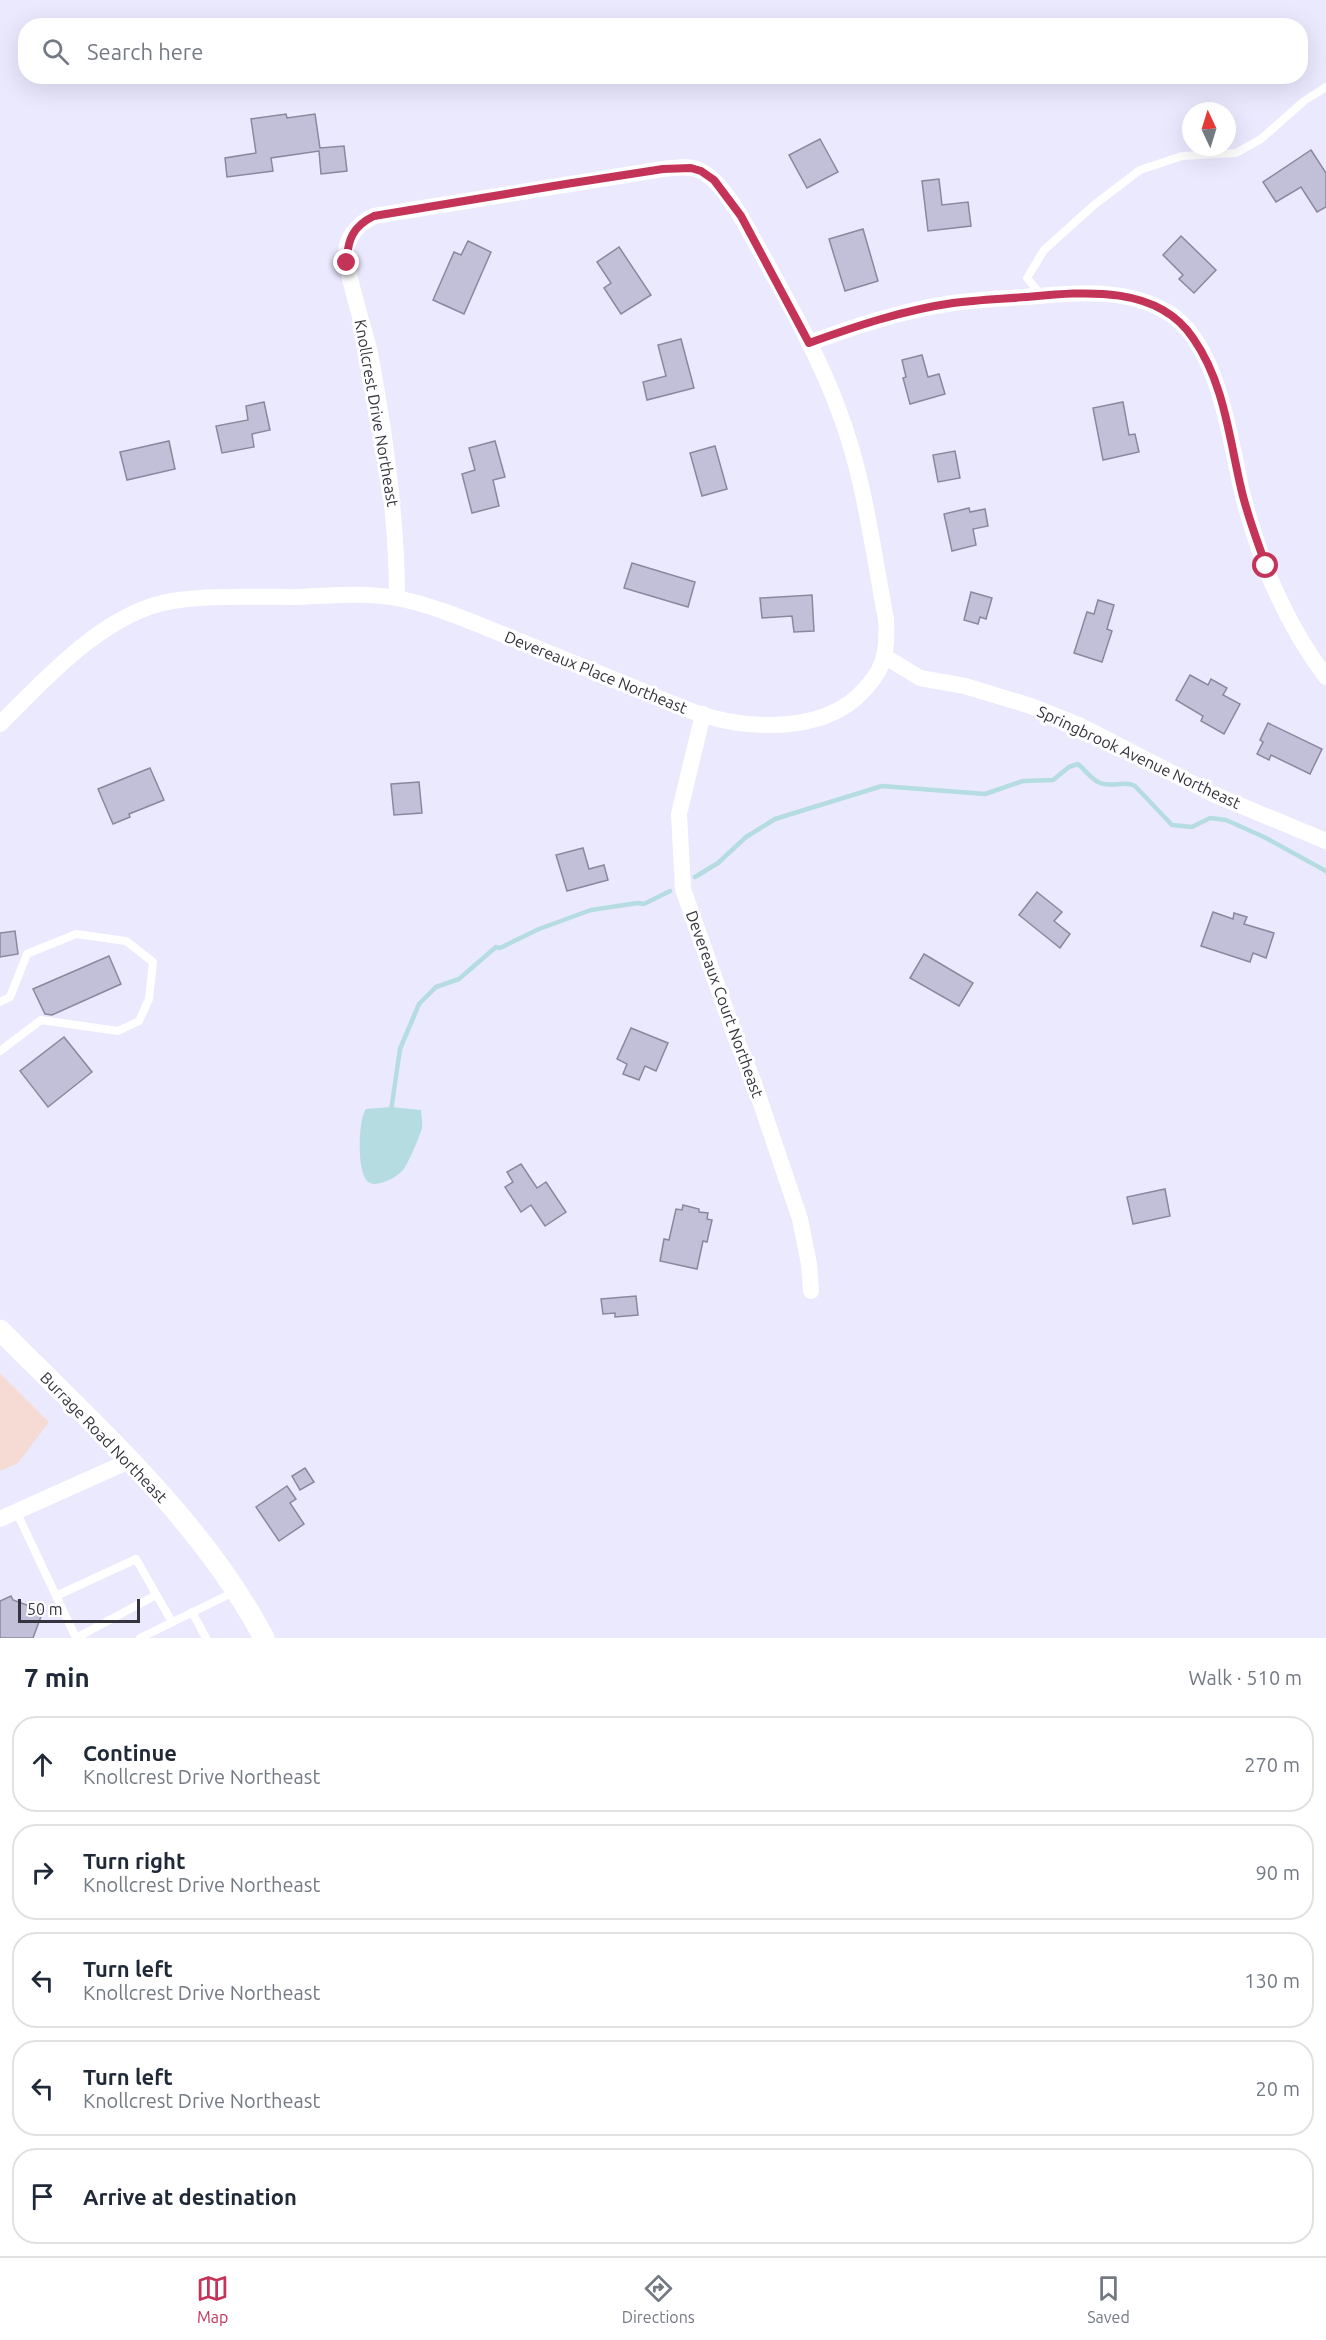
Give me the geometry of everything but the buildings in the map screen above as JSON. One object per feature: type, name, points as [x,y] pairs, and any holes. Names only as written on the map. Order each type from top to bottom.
[{"type":"street","name":"Knollcrest Drive Northeast","points":[[398,598],[393,498],[370,351],[347,263],[347,246],[363,221],[374,216],[566,184],[663,169],[691,168],[701,171],[714,180],[741,216],[809,343]]},
{"type":"street","points":[[809,343],[855,326],[953,303],[1095,293],[1128,297],[1168,312],[1193,337],[1205,358],[1220,395],[1234,447],[1241,489],[1266,566],[1290,619],[1326,677]]},
{"type":"street","name":"Devereaux Place Northeast","points":[[0,724],[53,670],[84,644],[131,616],[172,601],[227,598],[370,596],[398,598],[460,617],[703,714],[726,720],[762,725],[817,719],[845,708],[872,682],[884,656],[887,639],[886,619],[863,495],[840,413],[809,343]]},
{"type":"street","name":"Springbrook Avenue Northeast","points":[[884,656],[920,678],[965,686],[1031,706],[1081,726],[1212,794],[1326,841]]},
{"type":"street","name":"Devereaux Court Northeast","points":[[703,714],[679,814],[683,889],[754,1083],[800,1219],[809,1264],[811,1291]]},
{"type":"street","name":"Burrage Road Northeast","points":[[0,1330],[155,1486],[236,1591],[264,1638]]},
{"type":"street","points":[[0,1519],[129,1461]]},
{"type":"lane","points":[[1041,296],[1028,278],[1044,250],[1094,205],[1140,170],[1182,156],[1236,153],[1261,139],[1304,101],[1326,87]]},
{"type":"lane","points":[[0,1002],[10,997],[27,954],[76,934],[126,940],[153,962],[149,999],[139,1021],[118,1031],[41,1020],[0,1051]]},
{"type":"lane","points":[[16,1511],[76,1638],[156,1595]]},
{"type":"lane","points":[[56,1596],[136,1559],[172,1622]]},
{"type":"lane","points":[[140,1638],[236,1591]]},
{"type":"lane","points":[[192,1612],[206,1638]]},
{"type":"shaded area","points":[[391,1107],[421,1110],[422,1128],[403,1170],[388,1181],[374,1184],[365,1179],[362,1170],[361,1124],[366,1109]]},
{"type":"shaded area","points":[[0,1373],[49,1422],[18,1463],[0,1471]]},
{"type":"waterway","points":[[695,877],[718,863],[746,837],[775,819],[882,786],[985,794],[1023,781],[1053,780],[1069,767],[1078,764],[1100,783],[1135,786],[1172,825],[1192,827],[1210,818],[1226,820],[1264,837],[1326,871]]},
{"type":"waterway","points":[[391,1111],[400,1049],[419,1004],[436,987],[459,979],[496,947],[500,948],[539,929],[591,910],[644,904],[670,891]]},
{"type":"route","points":[[347,263],[347,246],[355,231],[363,221],[374,216],[663,169],[691,168],[701,171],[714,180],[741,216],[809,343],[855,326],[953,303],[1065,293],[1095,293],[1128,297],[1168,312],[1185,327],[1205,358],[1220,395],[1234,447],[1241,489],[1266,566]]}]
